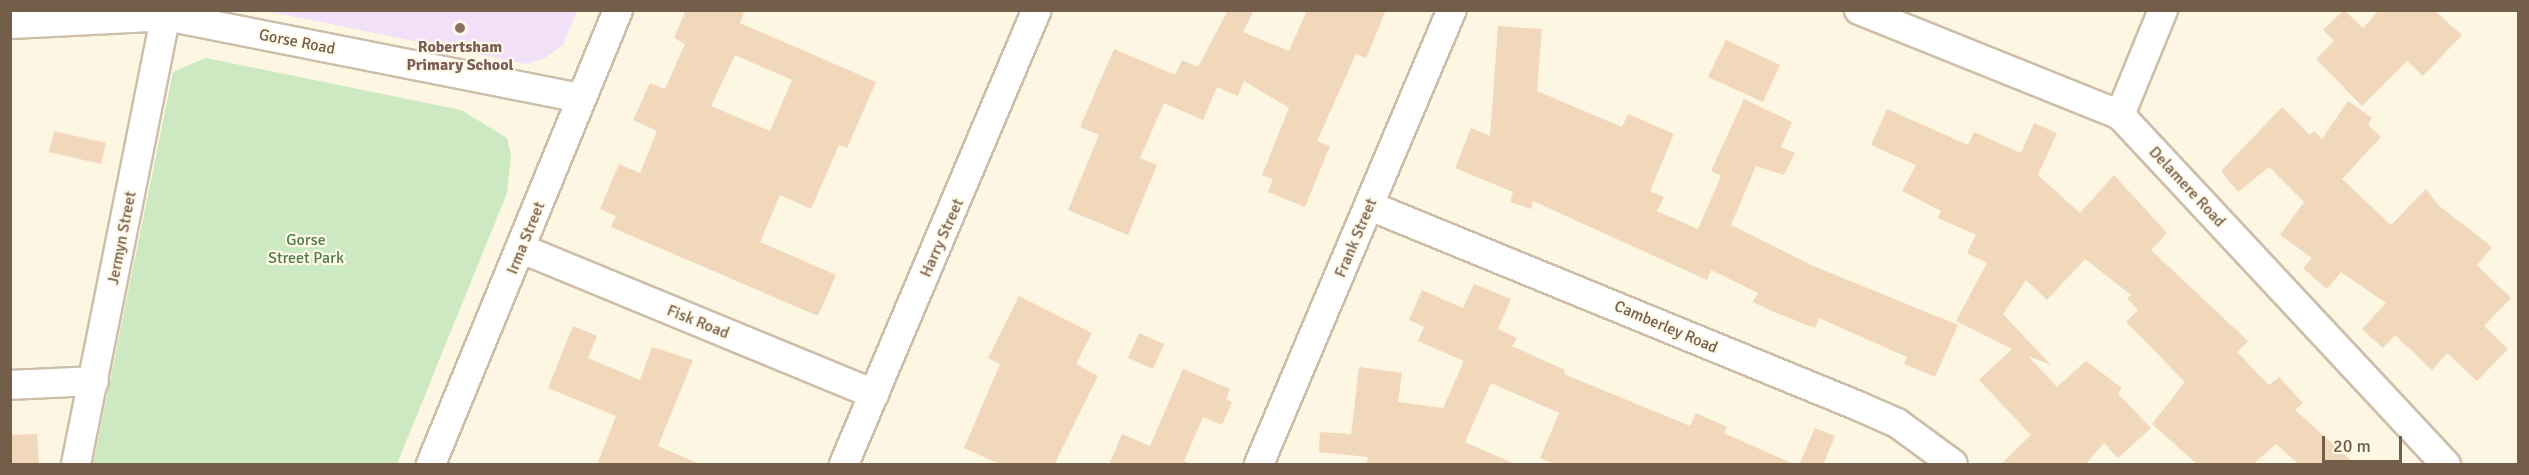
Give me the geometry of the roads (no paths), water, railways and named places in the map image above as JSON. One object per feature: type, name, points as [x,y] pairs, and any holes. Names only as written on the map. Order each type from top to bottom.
[{"type":"street","name":"Irma Street","points":[[431,465],[522,249],[618,10]]},
{"type":"street","name":"Harry Street","points":[[844,465],[1037,10]]},
{"type":"street","name":"Frank Street","points":[[1258,465],[1452,10]]},
{"type":"street","name":"Delamere Road","points":[[1859,10],[2120,115],[2446,465]]},
{"type":"street","points":[[2120,115],[2163,10]]},
{"type":"street","name":"Gorse Road","points":[[10,24],[166,13],[581,98]]},
{"type":"street","name":"Jermyn Street","points":[[76,465],[166,13]]},
{"type":"street","name":"Camberley Road","points":[[1370,206],[1897,423],[1953,465]]},
{"type":"street","name":"Fisk Road","points":[[522,249],[874,394]]},
{"type":"street","points":[[10,385],[94,381]]},
{"type":"place","name":"Robertsham Primary School","points":[[460,28]]},
{"type":"park label","name":"Gorse Street Park","points":[[306,249]]}]
